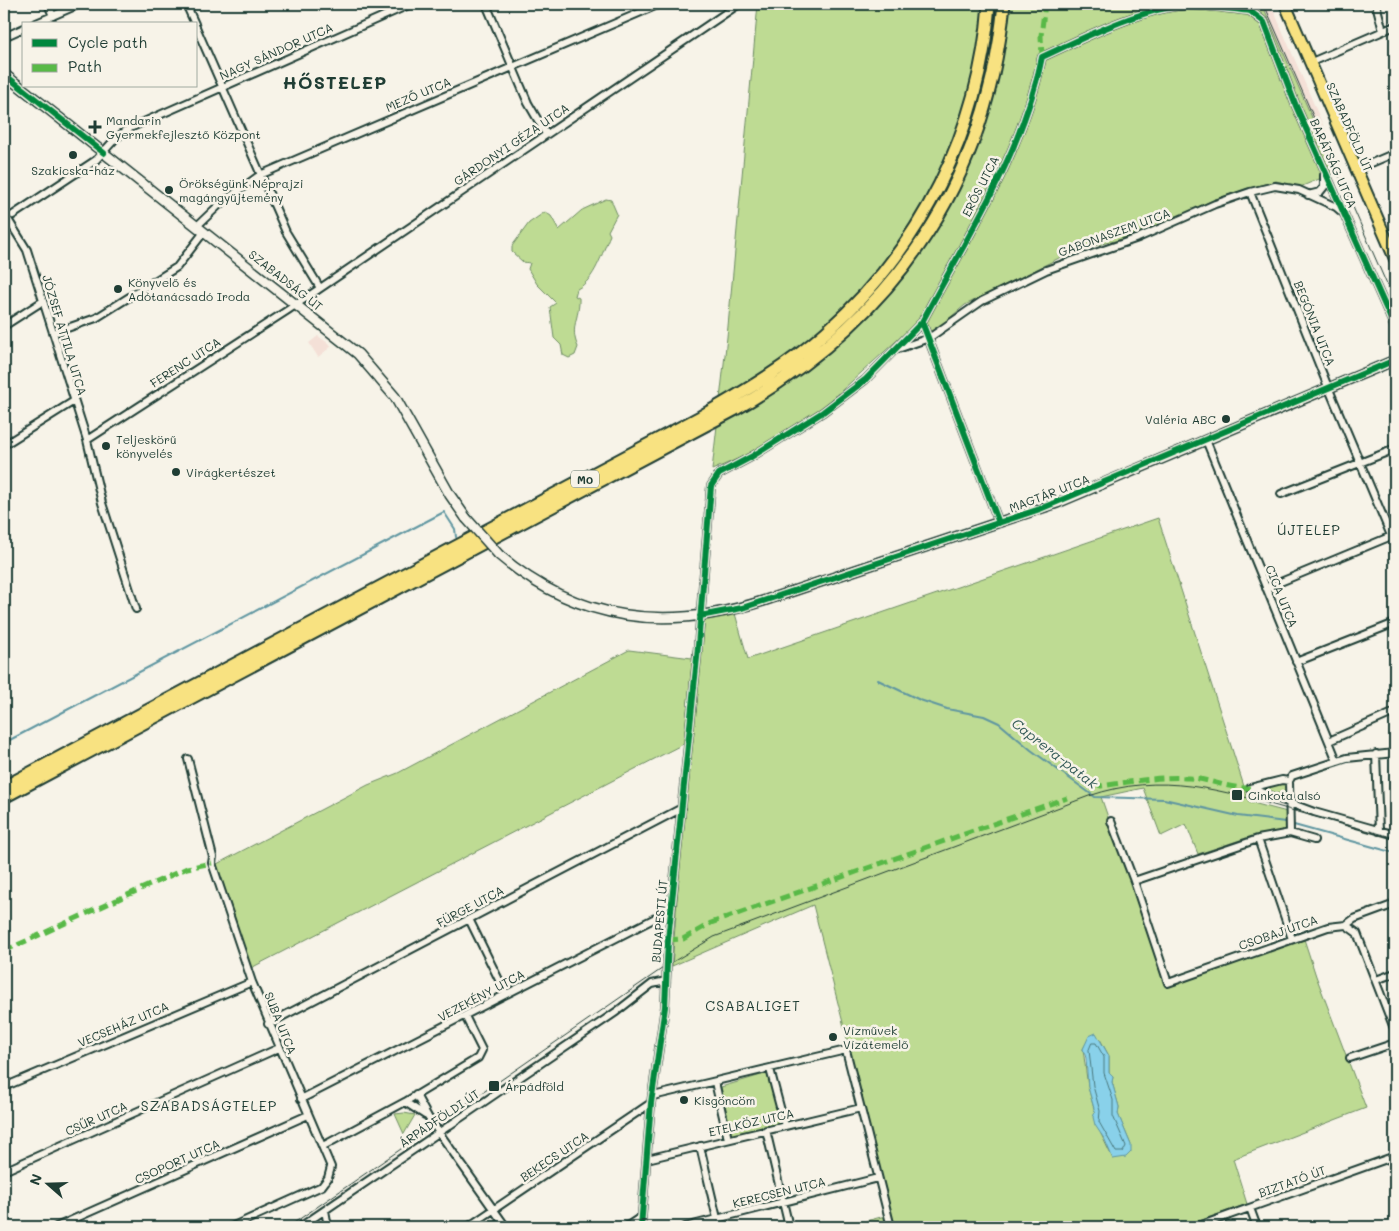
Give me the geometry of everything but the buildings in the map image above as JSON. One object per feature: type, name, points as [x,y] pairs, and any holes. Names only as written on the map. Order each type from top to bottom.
[{"type":"highway","name":"M0","points":[[4,788],[700,417],[758,383],[806,348],[846,314],[878,279],[900,251],[937,190],[954,153],[973,100],[984,52],[989,4]]},
{"type":"highway","name":"M0","points":[[4,797],[734,410],[771,388],[814,358],[854,323],[882,294],[919,247],[952,190],[972,144],[991,87],[1004,4]]},
{"type":"main road","name":"SZABADFÖLD ÚT","points":[[1285,4],[1395,259]]},
{"type":"street","points":[[48,4],[53,16]]},
{"type":"street","points":[[39,22],[80,4]]},
{"type":"street","points":[[186,4],[195,22]]},
{"type":"street","name":"NAGY SÁNDOR UTCA","points":[[13,215],[104,153],[121,133],[411,4]]},
{"type":"street","points":[[486,4],[528,103],[546,134]]},
{"type":"street","name":"MEZŐ UTCA","points":[[52,333],[96,318],[177,267],[219,205],[260,175],[511,66],[660,4]]},
{"type":"street","name":"GÁRDONYI GÉZA UTCA","points":[[296,303],[739,4]]},
{"type":"street","name":"ERŐS UTCA","points":[[922,322],[993,190],[1035,92],[1042,57],[1090,35],[1163,8],[1188,4],[1250,11]]},
{"type":"street","points":[[1376,4],[1383,31]]},
{"type":"street","name":"BARÁTSÁG UTCA","points":[[1250,11],[1264,22],[1296,106],[1395,328]]},
{"type":"street","points":[[1309,63],[1395,26]]},
{"type":"street","points":[[4,37],[22,29]]},
{"type":"street","points":[[198,30],[286,232],[320,288]]},
{"type":"street","name":"SZABADSÁG ÚT","points":[[4,74],[296,303],[358,354],[387,387],[450,495],[466,518],[499,555]]},
{"type":"street","points":[[1355,170],[1395,153]]},
{"type":"street","points":[[1308,195],[1320,192],[1324,187],[1324,169]]},
{"type":"street","name":"GABONASZEM UTCA","points":[[894,351],[929,338],[982,301],[1046,270],[1138,238],[1215,204],[1250,192],[1275,186],[1299,190],[1336,207],[1344,213]]},
{"type":"street","name":"BEGÓNIA UTCA","points":[[1250,192],[1329,388],[1394,536],[1395,545]]},
{"type":"street","points":[[4,212],[13,215]]},
{"type":"street","name":"JÓZSEF ATTILA UTCA","points":[[4,212],[27,250],[87,440],[102,503],[136,609]]},
{"type":"street","name":"JÓZSEF ATTILA UTCA","points":[[13,215],[19,238]]},
{"type":"street","points":[[4,326],[43,301]]},
{"type":"street","name":"FERENC UTCA","points":[[87,440],[296,303]]},
{"type":"street","points":[[894,351],[922,322],[999,523]]},
{"type":"street","name":"BUDAPESTI ÚT","points":[[641,1227],[651,1103],[666,981],[710,497],[715,479],[724,471],[751,458],[822,412],[865,380],[894,351]]},
{"type":"street","name":"MAGTÁR UTCA","points":[[499,555],[543,587],[592,608],[641,618],[700,616],[742,608],[1057,503],[1395,360]]},
{"type":"street","points":[[4,446],[74,401]]},
{"type":"street","name":"CICA UTCA","points":[[1206,440],[1337,761]]},
{"type":"street","points":[[1281,494],[1395,449]]},
{"type":"street","points":[[1266,588],[1394,536]]},
{"type":"street","points":[[1296,662],[1395,623]]},
{"type":"street","points":[[1329,740],[1395,712]]},
{"type":"street","points":[[1290,833],[1289,781],[1292,776],[1337,761],[1376,754],[1395,753]]},
{"type":"street","points":[[1376,754],[1379,831]]},
{"type":"street","name":"SUBA UTCA","points":[[188,759],[213,857],[212,863],[252,982],[268,1024],[331,1167],[328,1178],[322,1186],[231,1227]]},
{"type":"street","points":[[1289,781],[1282,780],[1250,788],[1314,812],[1395,835]]},
{"type":"street","name":"FÜRGE UTCA","points":[[268,1024],[682,808]]},
{"type":"street","points":[[1111,821],[1134,881],[1258,839],[1290,833],[1314,840]]},
{"type":"street","points":[[1258,839],[1292,939]]},
{"type":"street","name":"CSOBAJ UTCA","points":[[1134,881],[1168,983],[1328,927],[1346,925],[1354,919],[1395,904]]},
{"type":"street","name":"VEZEKÉNY UTCA","points":[[301,1100],[671,910]]},
{"type":"street","points":[[470,919],[506,994]]},
{"type":"street","points":[[1346,925],[1357,933],[1395,1031]]},
{"type":"street","points":[[1376,980],[1395,973]]},
{"type":"street","name":"ÁRPÁDFÖLDI ÚT","points":[[300,1227],[616,1012],[652,984],[666,981]]},
{"type":"street","name":"VECSEHÁZ UTCA","points":[[4,1087],[252,982]]},
{"type":"street","points":[[323,1146],[406,1102],[478,1058],[482,1050],[464,1016]]},
{"type":"street","points":[[1350,1058],[1395,1043]]},
{"type":"street","name":"CSŰR UTCA","points":[[4,1171],[279,1048]]},
{"type":"street","points":[[653,1096],[846,1050],[891,1227]]},
{"type":"street","points":[[770,1068],[785,1126]]},
{"type":"street","points":[[715,1082],[728,1140]]},
{"type":"street","points":[[416,1095],[428,1117],[506,1227]]},
{"type":"street","points":[[406,1102],[428,1117]]},
{"type":"street","name":"BEKECS UTCA","points":[[468,1227],[651,1103]]},
{"type":"street","name":"ETELKÖZ UTCA","points":[[647,1159],[861,1108]]},
{"type":"street","name":"CSOPORT UTCA","points":[[56,1227],[308,1115]]},
{"type":"street","points":[[766,1130],[789,1227]]},
{"type":"street","points":[[700,1146],[719,1227]]},
{"type":"street","name":"BIZTATÓ ÚT","points":[[1196,1227],[1395,1156]]},
{"type":"street","name":"KERECSEN UTCA","points":[[686,1227],[878,1178]]},
{"type":"street","points":[[1250,1208],[1257,1227]]},
{"type":"street","points":[[324,1210],[328,1227]]},
{"type":"street","points":[[626,1227],[642,1217]]},
{"type":"shaded area","points":[[1262,4],[1271,4],[1342,170],[1336,172]]},
{"type":"shaded area","points":[[318,336],[332,346],[318,357],[309,343]]},
{"type":"green space","points":[[758,4],[1262,4],[1336,172],[1300,187],[1276,181],[1249,188],[1213,200],[1155,227],[1119,240],[1075,250],[965,305],[926,338],[916,323],[819,411],[749,454],[712,470],[727,337]]},
{"type":"green space","points":[[606,199],[611,200],[617,214],[608,231],[610,235],[593,273],[577,289],[575,296],[579,298],[579,305],[574,334],[578,347],[575,355],[569,358],[563,355],[561,345],[554,338],[550,307],[556,303],[537,284],[528,269],[530,263],[523,262],[512,252],[512,246],[529,223],[545,212],[551,216],[559,230],[582,210]]},
{"type":"green space","points":[[1158,518],[1249,802],[1287,812],[1287,831],[1255,835],[1198,854],[1186,824],[1161,836],[1143,788],[1101,797],[1165,982],[1303,936],[1316,976],[1366,1108],[1233,1159],[1247,1204],[1182,1227],[895,1227],[813,905],[672,966],[689,741],[251,968],[215,865],[368,785],[398,773],[629,650],[692,658],[698,621],[734,610],[748,659]],"holes":[[[1090,1036],[1100,1039],[1109,1056],[1109,1073],[1113,1077],[1112,1082],[1119,1107],[1118,1114],[1131,1145],[1113,1159],[1101,1134],[1088,1087],[1083,1049]]]},
{"type":"green space","points":[[1282,782],[1286,785],[1286,800],[1259,789]]},
{"type":"green space","points":[[768,1073],[780,1119],[779,1125],[732,1135],[721,1087]]},
{"type":"green space","points":[[395,1114],[415,1115],[404,1134]]},
{"type":"green space","points":[[885,1216],[887,1227],[867,1227],[866,1221]]},
{"type":"water","points":[[1096,1033],[1109,1056],[1109,1073],[1113,1077],[1112,1082],[1119,1107],[1118,1114],[1131,1145],[1131,1152],[1126,1157],[1113,1159],[1105,1140],[1095,1125],[1093,1117],[1095,1112],[1088,1087],[1086,1058],[1083,1049],[1089,1036]]},
{"type":"waterway","points":[[4,743],[444,512],[455,529],[456,537]]},
{"type":"waterway","name":"Caprera-patak","points":[[878,680],[920,700],[947,709],[984,716],[999,723],[1031,750],[1095,797],[1164,799],[1238,816],[1285,822]]},
{"type":"waterway","name":"Caprera-patak","points":[[1294,825],[1395,853]]},
{"type":"tram line","points":[[1264,4],[1395,303]]},
{"type":"tram line","points":[[288,1227],[666,966],[714,937],[1089,796],[1141,785],[1191,786],[1240,796],[1395,838]]},
{"type":"marked path","points":[[1042,57],[1041,36],[1045,4]]},
{"type":"marked path","points":[[1094,782],[1101,786],[1156,779],[1189,778],[1250,788]]},
{"type":"marked path","points":[[668,940],[683,939],[711,923],[1067,798]]},
{"type":"marked path","points":[[4,951],[187,868],[212,863]]},
{"type":"cycle path","points":[[999,523],[922,322],[975,226],[1008,160],[1022,127],[1042,57],[1112,25],[1149,12],[1185,5],[1250,11],[1264,22],[1296,106],[1395,328]]},
{"type":"cycle path","points":[[4,74],[104,153]]},
{"type":"cycle path","points":[[641,1227],[651,1103],[665,1007],[668,940],[697,658],[711,486],[719,474],[751,457],[823,412],[865,380],[922,322]]},
{"type":"cycle path","points":[[700,616],[742,608],[1040,509],[1395,360]]},
{"type":"place","name":"Mandarin Gyermekfejlesztő Központ","points":[[95,127]]},
{"type":"place","name":"Szakicska-ház","points":[[73,155]]},
{"type":"place","name":"Örökségünk Néprajzi magángyűjtemény","points":[[169,190]]},
{"type":"place","name":"Könyvelő és Adótanácsadó Iroda","points":[[118,289]]},
{"type":"place","name":"Valéria ABC","points":[[1226,419]]},
{"type":"place","name":"Teljeskörű könyvelés","points":[[106,446]]},
{"type":"place","name":"Virágkertészet","points":[[176,472]]},
{"type":"place","name":"Cinkota alsó","points":[[1237,795]]},
{"type":"place","name":"Vízművek Vízátemelő","points":[[833,1037]]},
{"type":"place","name":"Árpádföld","points":[[494,1086]]},
{"type":"place","name":"Kisgöncöm","points":[[684,1100]]},
{"type":"district","name":"HŐSTELEP","points":[[335,82]]},
{"type":"district","name":"ÚJTELEP","points":[[1309,529]]},
{"type":"district","name":"CSABALIGET","points":[[753,1005]]},
{"type":"district","name":"SZABADSÁGTELEP","points":[[209,1105]]}]
